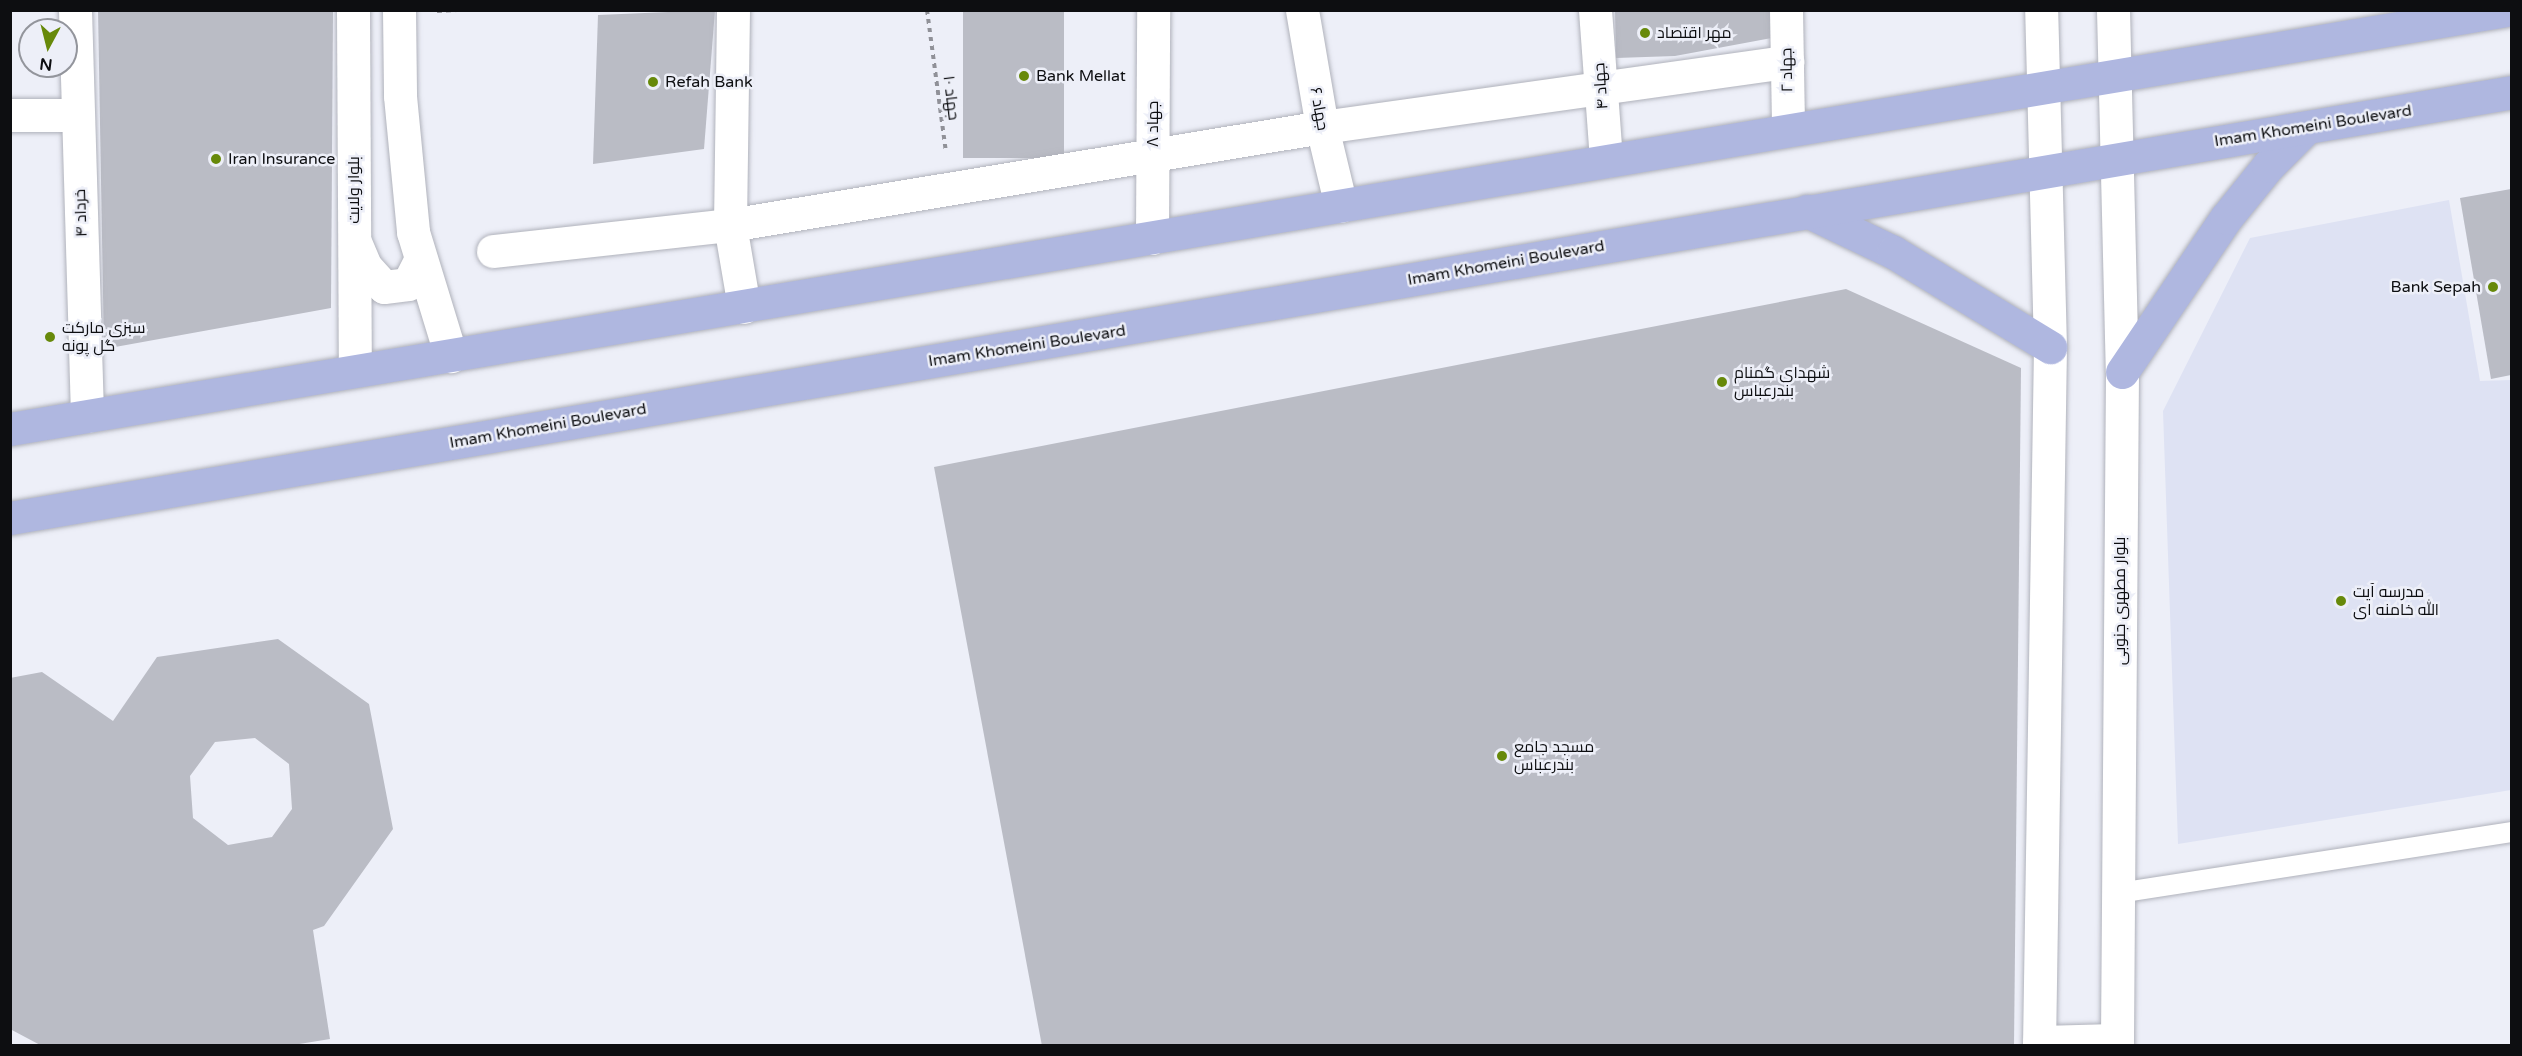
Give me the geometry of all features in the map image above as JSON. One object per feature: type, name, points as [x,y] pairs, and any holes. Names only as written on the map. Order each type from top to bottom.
[{"type":"main road","points":[[10,429],[355,370],[452,357],[2505,10]]},
{"type":"main road","name":"Imam Khomeini Boulevard","points":[[10,518],[2114,157],[2306,128],[2511,92]]},
{"type":"main road","points":[[2122,372],[2232,209],[2306,128]]},
{"type":"main road","points":[[1807,211],[1893,252],[2050,347]]},
{"type":"street","name":"خرداد ۴","points":[[75,10],[87,416]]},
{"type":"street","name":"بلوار ولایت","points":[[353,10],[355,370]]},
{"type":"street","points":[[399,10],[400,96],[413,232],[452,357]]},
{"type":"street","points":[[733,10],[730,225],[744,307]]},
{"type":"street","name":"جهاد ۸","points":[[1152,238],[1153,10]]},
{"type":"street","name":"جهاد ۶","points":[[1302,10],[1322,127],[1341,206]]},
{"type":"street","name":"جهاد ۴","points":[[1595,10],[1606,161]]},
{"type":"street","name":"جهاد ۲","points":[[1786,10],[1788,130]]},
{"type":"street","points":[[2042,10],[2041,88],[2050,347],[2039,1044],[2117,1043]]},
{"type":"street","points":[[2113,10],[2113,76]]},
{"type":"street","points":[[493,251],[730,225],[1322,127],[1787,62]]},
{"type":"street","name":"بلوار مطهری جنوبی","points":[[2113,76],[2122,372],[2117,1043]]},
{"type":"street","points":[[10,115],[78,115]]},
{"type":"street","points":[[354,240],[365,266],[384,287],[408,284],[421,259]]},
{"type":"lane","points":[[2118,893],[2511,832]]},
{"type":"path","name":"جهاد ۱۰","points":[[927,10],[951,189]]},
{"type":"shaded area","name":"مدرسه آیت الله خامنه ای","points":[[2449,200],[2480,381],[2511,380],[2511,790],[2178,844],[2163,411],[2250,238]]},
{"type":"building","name":"Iran Insurance","points":[[98,10],[333,10],[331,308],[104,349]]},
{"type":"building","name":"Refah Bank","points":[[715,10],[704,149],[593,164],[598,15]]},
{"type":"building","name":"Bank Mellat","points":[[963,10],[1064,10],[1064,158],[963,158]]},
{"type":"building","points":[[1615,10],[1776,10],[1777,37],[1675,56],[1616,58]]},
{"type":"building","name":"Bank Sepah","points":[[2511,189],[2511,375],[2491,379],[2460,198]]},
{"type":"building","name":"مسجد جامع بندرعباس","points":[[1846,289],[2021,368],[2014,1046],[1042,1046],[934,467]]},
{"type":"building","points":[[278,639],[369,704],[393,829],[324,926],[313,930],[330,1039],[287,1046],[42,1046],[10,1029],[10,678],[42,672],[113,721],[157,657]],"holes":[[[255,738],[289,764],[292,809],[272,837],[228,845],[193,818],[190,776],[215,742]]]},
{"type":"place","name":"مهر اقتصاد","points":[[1645,33]]},
{"type":"place","name":"Bank Mellat","points":[[1024,76]]},
{"type":"place","name":"Refah Bank","points":[[653,82]]},
{"type":"place","name":"Iran Insurance","points":[[216,159]]},
{"type":"place","name":"Bank Sepah","points":[[2493,287]]},
{"type":"place","name":"سبزی مارکت گل پونه","points":[[50,337]]},
{"type":"place","name":"شهدای گمنام بندرعباس","points":[[1722,382]]},
{"type":"place","name":"مدرسه آیت الله خامنه ای","points":[[2341,601]]},
{"type":"place","name":"مسجد جامع بندرعباس","points":[[1502,756]]}]
